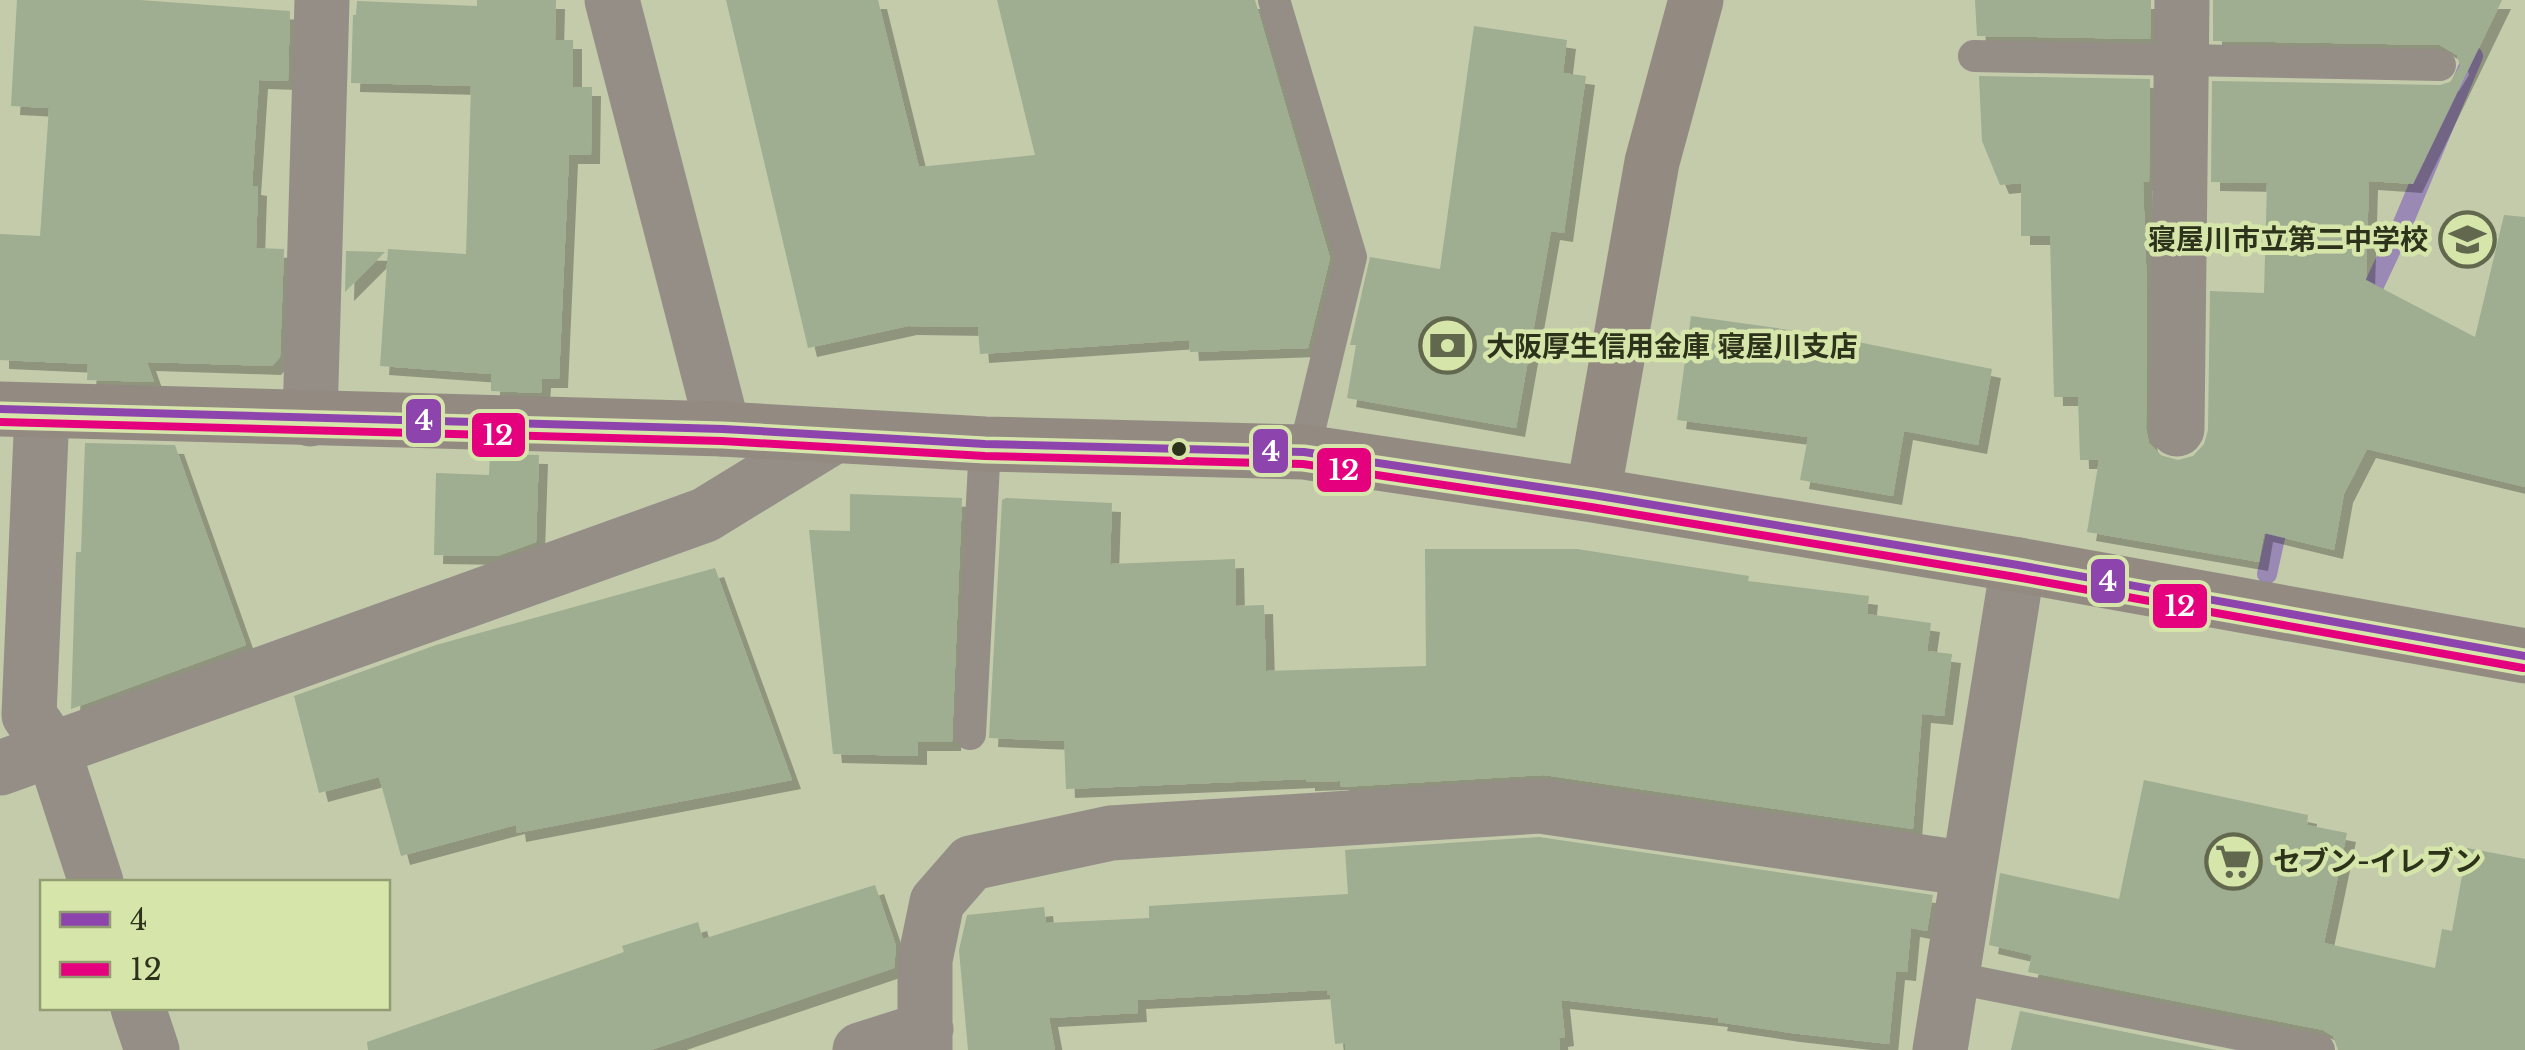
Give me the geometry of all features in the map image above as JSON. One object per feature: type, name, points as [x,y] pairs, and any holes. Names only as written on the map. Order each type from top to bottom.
[{"type":"main road","points":[[1594,495],[1652,162],[1696,0]]},
{"type":"main road","points":[[21,410],[723,429],[985,444],[1304,452],[2018,565],[2525,656]]},
{"type":"street","points":[[310,419],[322,0]]},
{"type":"street","points":[[612,0],[723,429]]},
{"type":"street","points":[[2177,429],[2182,0]]},
{"type":"street","points":[[21,410],[29,715],[53,750],[95,880]]},
{"type":"street","points":[[0,768],[705,514],[834,436]]},
{"type":"street","points":[[1940,1050],[2018,565]]},
{"type":"street","points":[[860,1050],[926,1040],[926,960],[937,902],[972,863],[1111,833],[1540,806],[1969,869]]},
{"type":"street","points":[[139,1010],[152,1050]]},
{"type":"lane","points":[[1274,0],[1351,257],[1304,452]]},
{"type":"lane","points":[[1974,56],[2440,65]]},
{"type":"lane","points":[[970,734],[985,444]]},
{"type":"lane","points":[[1951,977],[2320,1050]]},
{"type":"building","points":[[17,0],[140,0],[290,11],[288,81],[259,80],[252,186],[258,187],[256,248],[284,249],[280,357],[272,366],[147,362],[154,382],[87,380],[88,364],[0,360],[0,234],[40,236],[49,108],[11,106]]},
{"type":"building","points":[[477,0],[556,0],[555,40],[573,40],[573,87],[592,87],[591,155],[569,155],[559,379],[542,379],[541,393],[491,391],[491,374],[380,366],[388,249],[466,254],[471,86],[351,83],[353,15],[357,1],[477,6]]},
{"type":"building","points":[[726,0],[878,0],[919,167],[1035,155],[997,0],[1255,0],[1330,258],[1308,348],[1190,352],[1189,340],[980,354],[978,327],[908,326],[808,348]]},
{"type":"building","points":[[1975,0],[2151,0],[2150,39],[1977,36]]},
{"type":"building","points":[[2213,0],[2502,0],[2413,184],[2369,181],[2366,280],[2475,337],[2504,215],[2525,217],[2525,487],[2367,449],[2344,494],[2334,550],[2264,533],[2259,562],[2087,532],[2099,460],[2080,460],[2078,397],[2054,397],[2050,236],[2021,236],[2021,183],[2000,185],[1982,141],[1979,76],[2150,79],[2149,182],[2143,182],[2146,429],[2149,443],[2160,455],[2178,460],[2193,456],[2204,444],[2208,430],[2210,291],[2264,293],[2267,183],[2211,182],[2212,81],[2440,85],[2450,82],[2460,66],[2457,55],[2440,45],[2213,41]]},
{"type":"building","points":[[1474,26],[1567,40],[1563,73],[1586,76],[1564,233],[1551,231],[1516,428],[1347,398],[1356,345],[1350,345],[1370,257],[1440,269]]},
{"type":"building","points":[[346,251],[385,252],[345,292]]},
{"type":"building","points":[[1691,316],[1818,334],[1992,369],[1978,445],[1904,431],[1893,496],[1800,480],[1808,437],[1677,420]]},
{"type":"building","points":[[85,443],[175,445],[246,645],[71,709],[76,552],[81,552]]},
{"type":"building","points":[[490,454],[539,455],[536,542],[497,556],[434,555],[436,473],[489,475]]},
{"type":"building","points":[[850,494],[962,498],[952,742],[918,742],[918,756],[833,754],[809,530],[850,531]]},
{"type":"building","points":[[1002,500],[1112,503],[1110,564],[1235,559],[1236,606],[1264,605],[1266,671],[1426,666],[1425,549],[1577,549],[1749,576],[1748,581],[1869,596],[1867,614],[1931,623],[1927,651],[1952,654],[1944,716],[1922,714],[1913,829],[1544,775],[1341,787],[1340,781],[1306,779],[1066,789],[1064,741],[989,738]]},
{"type":"building","points":[[715,568],[792,780],[517,833],[516,825],[401,856],[379,777],[319,793],[294,696],[436,645]]},
{"type":"building","points":[[2144,780],[2308,815],[2307,825],[2347,833],[2324,943],[2435,968],[2442,929],[2452,931],[2467,848],[2525,859],[2525,1050],[2338,1050],[2333,1036],[2323,1030],[2028,972],[2032,955],[1989,945],[2000,873],[2119,899]]},
{"type":"building","points":[[1539,837],[1933,895],[1927,931],[1911,928],[1907,972],[1896,971],[1889,1044],[1718,1022],[1719,1018],[1561,1000],[1565,1037],[1559,1038],[1560,1050],[1345,1050],[1345,1043],[1335,1044],[1327,990],[1137,1000],[1138,1013],[1049,1018],[1055,1050],[968,1050],[959,950],[967,915],[1044,907],[1046,923],[1149,918],[1149,906],[1348,894],[1345,850]]},
{"type":"building","points":[[875,885],[896,946],[894,968],[651,1050],[368,1050],[367,1042],[624,952],[622,946],[698,922],[703,939]]},
{"type":"building","points":[[2020,1011],[2216,1050],[2011,1050]]},
{"type":"waterway","points":[[2363,309],[2473,56]]},
{"type":"waterway","points":[[2267,574],[2281,511]]},
{"type":"transit line","name":"4","points":[[0,409],[723,429],[985,444],[1304,452],[2018,565],[2525,656]]},
{"type":"transit line","name":"12","points":[[0,422],[722,441],[985,456],[1303,464],[2016,577],[2523,668]]},
{"type":"place","name":"寝屋川市立第二中学校","points":[[2467,239]]},
{"type":"place","name":"大阪厚生信用金庫 寝屋川支店","points":[[1447,346]]},
{"type":"place","name":"セブン-イレブン","points":[[2234,861]]}]
